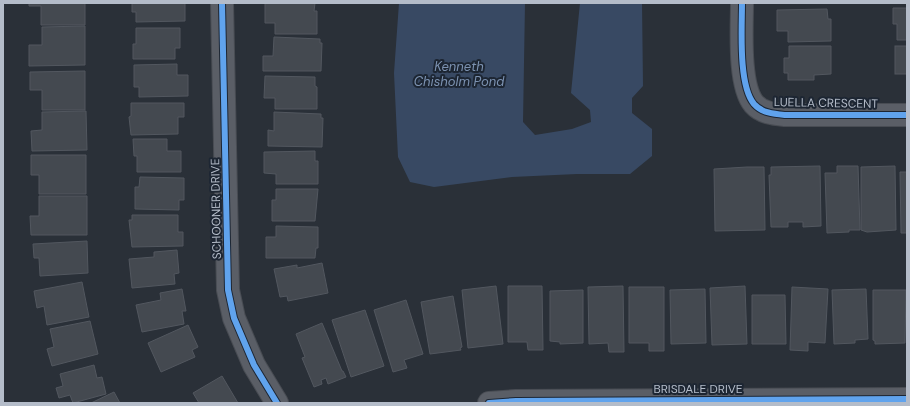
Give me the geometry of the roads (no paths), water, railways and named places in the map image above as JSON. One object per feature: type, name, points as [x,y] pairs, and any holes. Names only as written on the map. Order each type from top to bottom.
[{"type":"street","name":"SCHOONER DRIVE","points":[[222,3],[228,290],[234,318],[254,364],[277,403]]},
{"type":"street","name":"LUELLA CRESCENT","points":[[742,3],[743,71],[754,104],[769,114],[785,116],[907,115]]},
{"type":"street","name":"BRISDALE DRIVE","points":[[489,403],[516,401],[907,399]]},
{"type":"water","name":"Kenneth Chisholm Pond","points":[[399,3],[525,3],[523,122],[535,135],[572,129],[591,122],[590,110],[571,93],[580,3],[642,3],[643,86],[632,98],[632,113],[652,129],[652,156],[630,174],[577,174],[512,177],[434,187],[410,182],[398,157],[394,73]]}]
